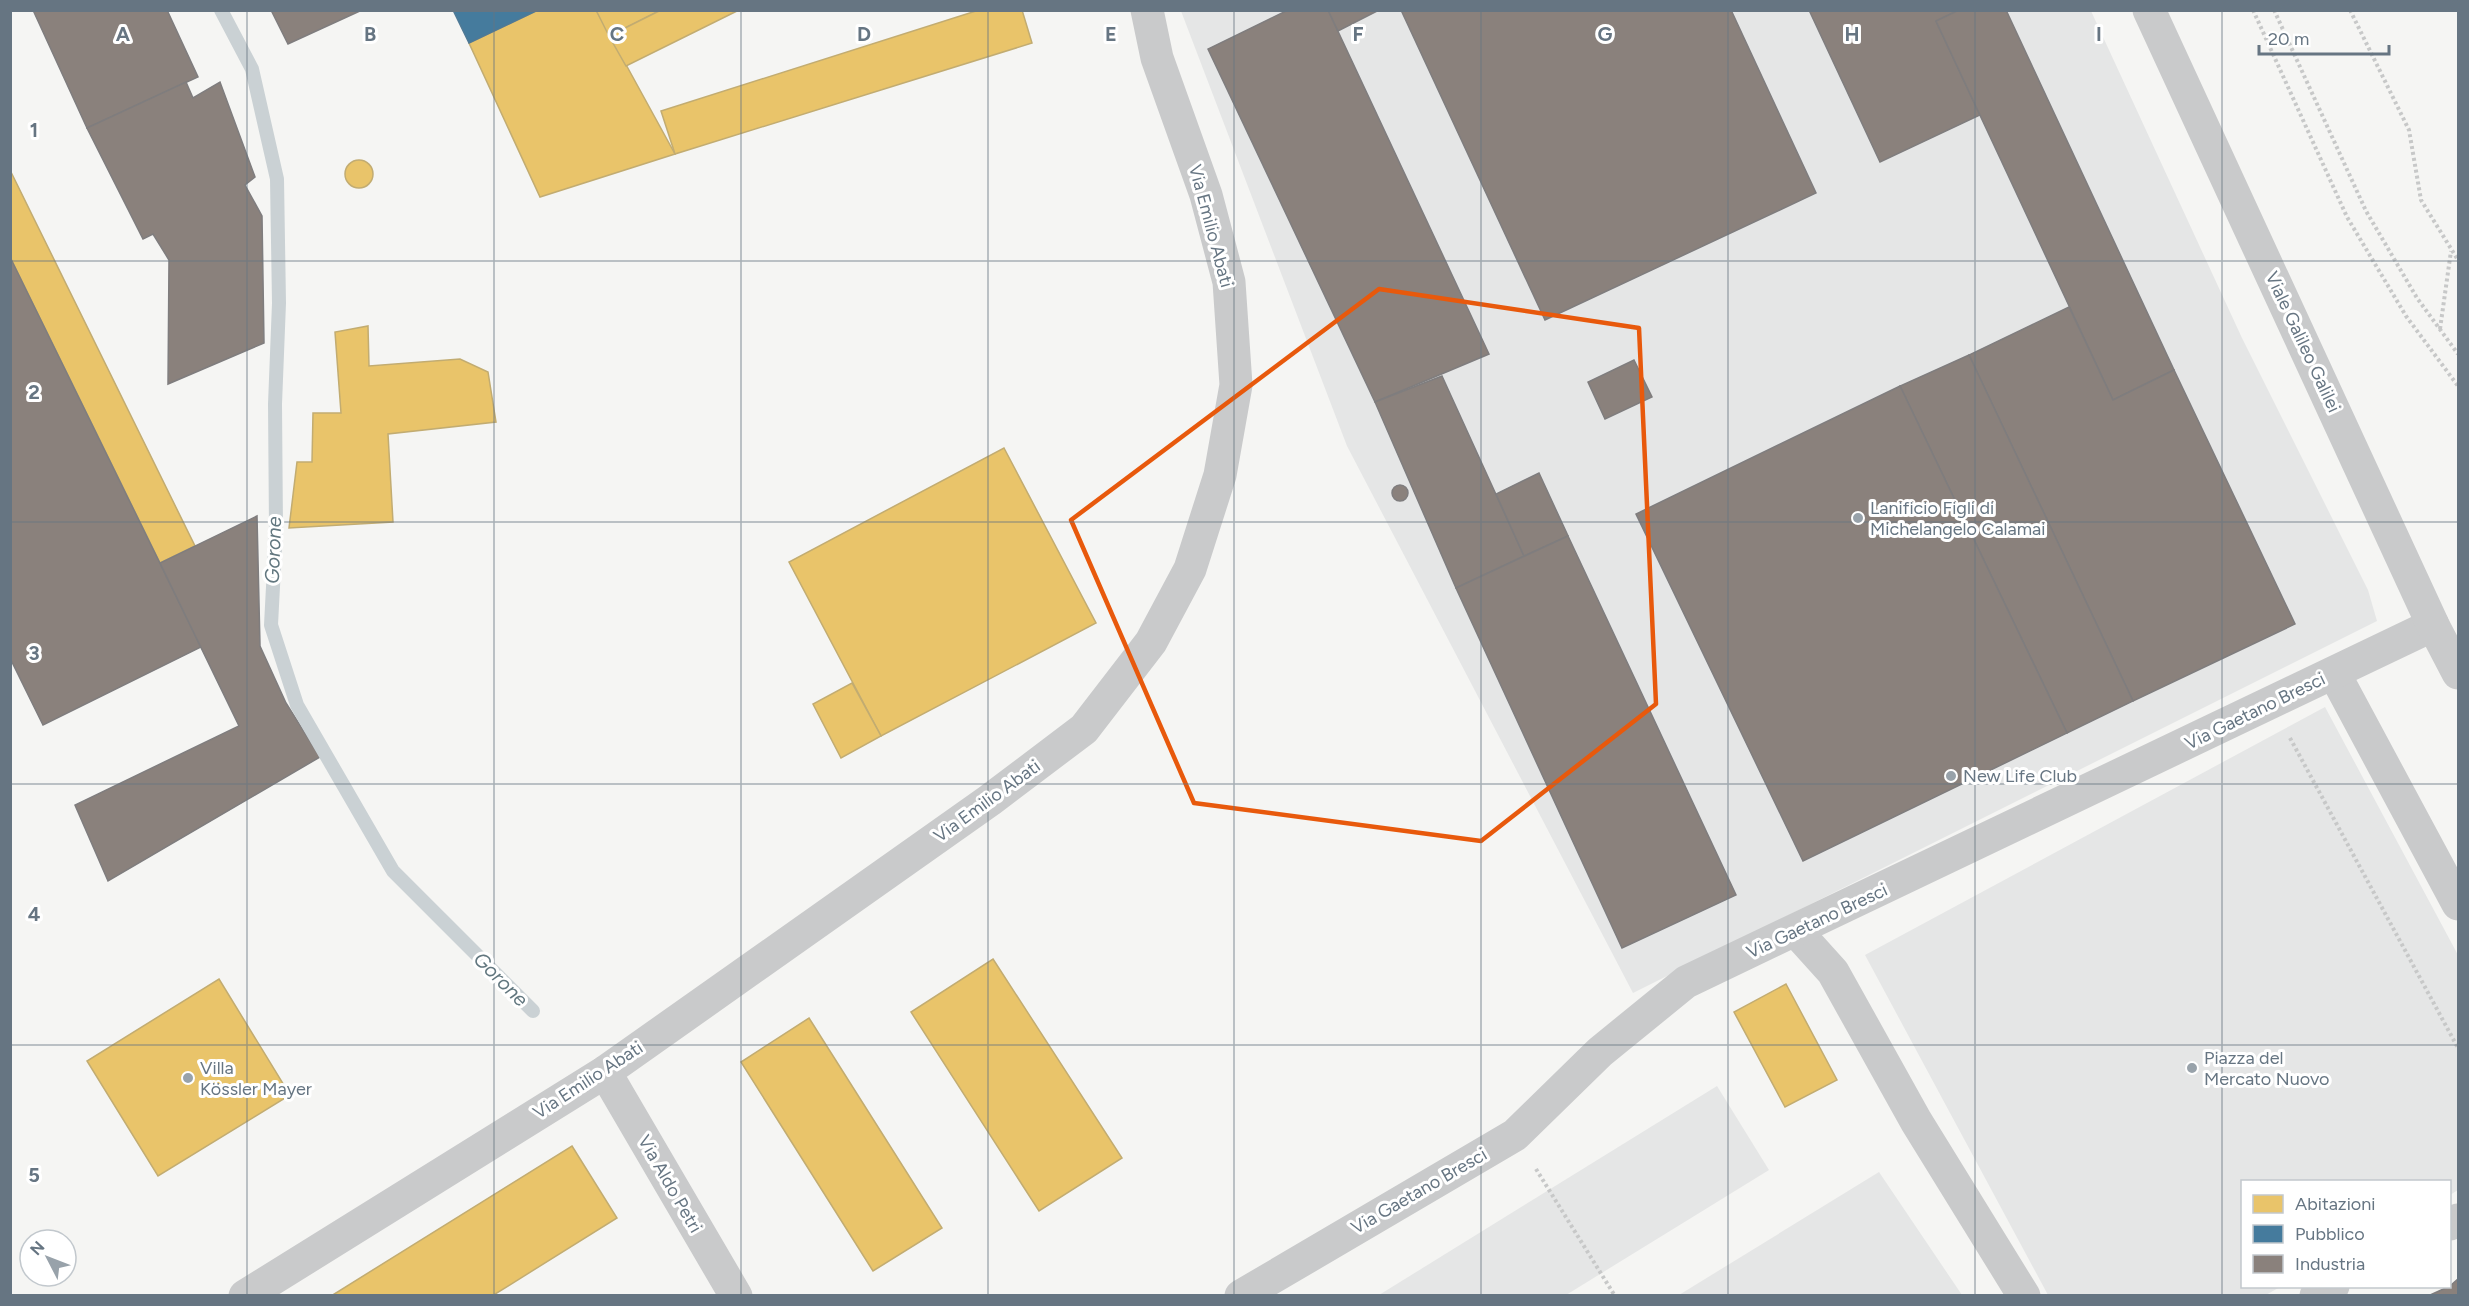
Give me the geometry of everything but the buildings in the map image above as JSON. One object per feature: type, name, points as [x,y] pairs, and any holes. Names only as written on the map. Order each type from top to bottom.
[{"type":"street","name":"Via Emilio Abati","points":[[245,1296],[605,1072],[990,800],[1084,729],[1151,642],[1190,569],[1220,475],[1236,385],[1229,282],[1206,195],[1157,58],[1147,10]]},
{"type":"street","name":"Viale Galileo Galilei","points":[[2149,10],[2433,625],[2458,673]]},
{"type":"street","name":"Via Gaetano Bresci","points":[[1246,1294],[1515,1135],[1600,1052],[1686,982],[2433,625]]},
{"type":"street","points":[[2334,673],[2458,904]]},
{"type":"street","points":[[1796,931],[1833,972],[1916,1121],[2024,1296]]},
{"type":"street","name":"Via Aldo Petri","points":[[605,1072],[736,1296]]},
{"type":"street","points":[[2316,1296],[2331,1288]]},
{"type":"path","points":[[2253,10],[2347,217],[2406,316],[2458,386]]},
{"type":"path","points":[[2274,10],[2366,212],[2417,297],[2458,354]]},
{"type":"path","points":[[2349,10],[2409,129],[2421,200],[2458,260]]},
{"type":"path","points":[[2440,329],[2451,251]]},
{"type":"path","points":[[2271,703],[2458,1048]]},
{"type":"path","points":[[1515,1135],[1615,1296]]},
{"type":"highlighted area","points":[[1379,289],[1639,328],[1656,704],[1481,841],[1194,803],[1071,520]]},
{"type":"shaded area","name":"Lanificio Figli di Michelangelo Calamai","points":[[1181,11],[2091,11],[2242,338],[2368,590],[2377,621],[1633,993],[1347,446]]},
{"type":"shaded area","name":"Piazza del Mercato Nuovo","points":[[2325,707],[2458,955],[2458,1190],[2451,1194],[2451,1180],[2241,1180],[2241,1288],[2278,1288],[2264,1296],[2048,1295],[1865,955]]},
{"type":"shaded area","points":[[1717,1086],[1769,1170],[1566,1295],[1379,1295]]},
{"type":"shaded area","points":[[1879,1172],[1962,1295],[1679,1295]]},
{"type":"waterway","name":"Gorone","points":[[221,10],[252,69],[277,179],[279,303],[275,404],[276,529],[271,625],[297,705],[393,871],[533,1011]]},
{"type":"place","name":"Lanificio Figli di Michelangelo Calamai","points":[[1858,518]]},
{"type":"place","name":"New Life Club","points":[[1951,776]]},
{"type":"place","name":"Piazza del Mercato Nuovo","points":[[2192,1068]]},
{"type":"place","name":"Villa Kössler Mayer","points":[[188,1078]]}]
